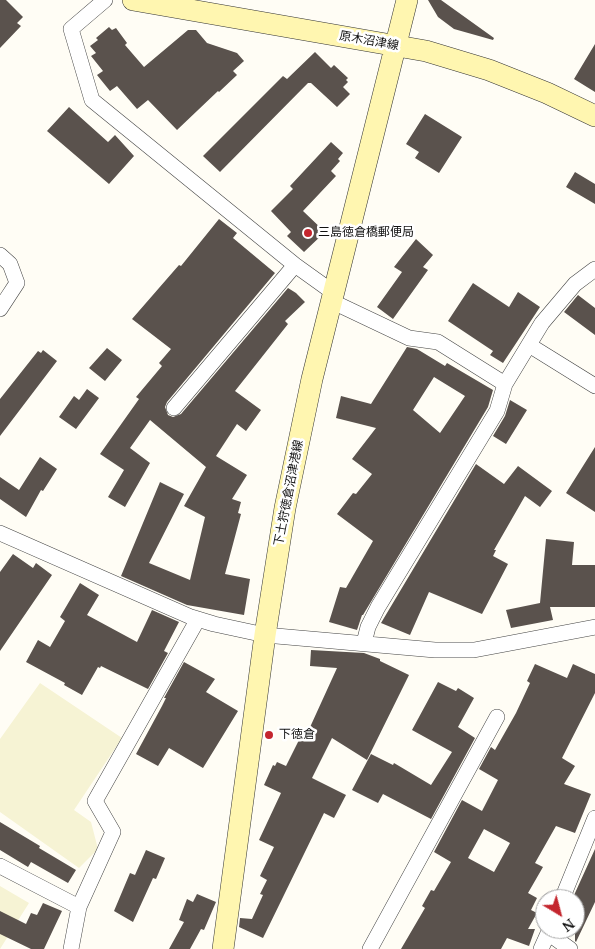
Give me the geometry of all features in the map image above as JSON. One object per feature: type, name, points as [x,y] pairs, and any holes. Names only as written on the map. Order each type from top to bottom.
[{"type":"main road","name":"原木沼津線","points":[[133,0],[426,51],[488,70],[547,92],[595,116]]},
{"type":"main road","name":"下土狩徳倉沼津港線","points":[[222,949],[265,635],[286,508],[312,379],[407,0]]},
{"type":"street","points":[[105,0],[71,29],[92,100],[333,297],[409,338],[438,342],[506,384]]},
{"type":"street","points":[[0,255],[10,264],[17,283],[0,309]]},
{"type":"street","points":[[174,408],[295,265]]},
{"type":"street","points":[[364,644],[368,627],[392,582],[497,411],[506,384],[542,323],[575,284],[595,269]]},
{"type":"street","points":[[529,345],[595,386]]},
{"type":"street","points":[[0,533],[198,619],[265,635],[435,650],[474,650],[595,627]]},
{"type":"street","points":[[71,949],[79,907],[113,832],[95,802],[198,619]]},
{"type":"street","points":[[370,949],[497,717]]},
{"type":"street","points":[[566,889],[595,818]]},
{"type":"street","points":[[0,866],[79,907]]},
{"type":"street","points":[[558,939],[570,949]]},
{"type":"shaded area","points":[[40,683],[122,738],[74,810],[91,822],[98,849],[79,868],[0,812],[0,739]]},
{"type":"shaded area","points":[[0,886],[29,903],[0,949]]},
{"type":"building","points":[[0,0],[6,0],[23,17],[17,23],[21,26],[0,48]]},
{"type":"building","points":[[428,0],[441,0],[494,38],[493,40],[454,29],[438,17]]},
{"type":"building","points":[[109,27],[112,30],[116,28],[127,43],[125,45],[144,67],[188,30],[196,30],[207,43],[237,53],[244,61],[233,71],[237,75],[177,130],[148,100],[137,109],[117,86],[110,91],[97,75],[103,71],[91,56],[96,53],[90,46]]},
{"type":"building","points":[[595,44],[595,92],[574,79]]},
{"type":"building","points":[[315,52],[331,68],[334,65],[348,78],[346,80],[348,82],[343,87],[350,94],[337,107],[311,83],[308,83],[220,172],[203,156],[283,76],[287,79]]},
{"type":"building","points":[[69,107],[108,142],[115,135],[134,156],[109,184],[47,131]]},
{"type":"building","points":[[425,114],[462,137],[439,173],[415,158],[419,152],[406,144]]},
{"type":"building","points":[[331,142],[343,153],[338,159],[340,161],[331,171],[336,176],[303,211],[325,232],[304,252],[287,236],[291,232],[271,211],[293,189],[290,186]]},
{"type":"building","points":[[575,172],[595,184],[595,204],[566,187]]},
{"type":"building","points":[[219,219],[237,233],[233,238],[275,273],[167,402],[165,407],[168,415],[173,417],[181,414],[288,288],[305,302],[285,321],[288,324],[235,391],[261,410],[246,431],[237,424],[216,456],[247,475],[232,499],[241,502],[238,513],[241,514],[225,574],[250,579],[244,615],[187,605],[121,576],[160,482],[184,494],[149,563],[190,580],[205,517],[184,506],[206,467],[150,420],[130,448],[150,463],[125,507],[108,497],[124,470],[100,454],[139,399],[136,397],[162,366],[159,363],[171,349],[132,319],[179,265],[181,266]]},
{"type":"building","points":[[416,239],[433,255],[423,267],[428,270],[393,319],[377,307],[402,272],[394,267]]},
{"type":"building","points":[[473,283],[509,307],[518,292],[540,307],[503,363],[490,355],[493,351],[448,321]]},
{"type":"building","points":[[578,295],[595,308],[595,335],[564,312]]},
{"type":"building","points":[[407,347],[417,349],[445,366],[447,363],[493,390],[488,407],[362,615],[357,630],[329,622],[340,587],[346,588],[373,541],[337,514],[353,493],[356,494],[372,474],[352,459],[376,428],[336,418],[341,396],[371,404]],"holes":[[[434,377],[465,396],[440,433],[413,410]]]},
{"type":"building","points":[[107,348],[122,360],[105,381],[89,368]]},
{"type":"building","points":[[43,350],[57,361],[0,436],[0,399],[38,351],[41,353]]},
{"type":"building","points":[[87,389],[99,398],[76,429],[59,417],[74,396],[79,400]]},
{"type":"building","points":[[510,400],[527,410],[506,444],[493,436],[505,416]]},
{"type":"building","points":[[595,447],[595,512],[566,493]]},
{"type":"building","points":[[40,457],[57,469],[43,491],[41,490],[26,517],[0,499],[0,477],[19,490]]},
{"type":"building","points":[[476,464],[504,484],[518,466],[552,491],[540,507],[525,496],[494,550],[496,550],[493,556],[508,564],[482,614],[429,592],[410,635],[381,623]]},
{"type":"building","points":[[546,539],[574,542],[572,565],[595,565],[595,607],[550,607],[553,620],[511,628],[506,610],[540,603]]},
{"type":"building","points":[[13,554],[33,568],[36,563],[52,575],[0,651],[0,572]]},
{"type":"building","points":[[80,583],[99,595],[87,615],[137,642],[152,610],[179,622],[164,651],[168,653],[148,689],[101,666],[100,668],[98,667],[82,695],[64,685],[65,683],[26,662],[38,640],[50,647],[65,621],[60,617]]},
{"type":"building","points":[[311,650],[364,653],[380,659],[380,661],[409,675],[367,760],[332,738],[312,778],[346,795],[334,818],[324,813],[263,938],[239,927],[240,918],[252,919],[263,895],[260,894],[267,880],[260,876],[274,847],[259,840],[281,793],[264,785],[273,765],[275,766],[277,762],[286,766],[302,734],[306,736],[337,668],[310,666]]},
{"type":"building","points":[[184,662],[215,679],[206,692],[238,711],[203,768],[169,748],[158,766],[136,754]]},
{"type":"building","points":[[535,664],[567,678],[573,664],[595,674],[595,693],[562,758],[575,766],[564,784],[591,794],[575,833],[556,826],[535,863],[543,867],[528,893],[535,897],[531,910],[535,912],[535,917],[528,929],[535,929],[529,946],[507,938],[501,949],[401,949],[425,908],[422,906],[431,890],[434,891],[451,862],[434,852],[462,800],[482,811],[498,780],[479,769],[491,747],[495,750],[530,683],[527,681]],"holes":[[[484,829],[510,843],[494,872],[468,858]]]},
{"type":"building","points":[[438,682],[456,691],[458,688],[474,698],[458,727],[475,738],[431,819],[383,794],[378,803],[352,790],[371,754],[393,765],[394,763],[431,785],[452,752],[412,730]]},
{"type":"building","points":[[0,822],[76,870],[68,883],[31,862],[28,867],[0,850]]},
{"type":"building","points":[[595,849],[595,902],[585,923],[585,889],[577,889]]},
{"type":"building","points":[[146,850],[165,858],[156,879],[153,878],[133,922],[114,911],[130,873],[135,875]]},
{"type":"building","points":[[197,894],[216,902],[204,930],[201,929],[190,949],[169,949],[184,922],[179,920],[187,899],[193,902]]},
{"type":"building","points":[[43,903],[62,911],[44,949],[31,949],[0,934],[0,911],[26,924],[31,913],[37,915]]},
{"type":"place","name":"三島徳倉橋郵便局","points":[[308,233]]},
{"type":"place","name":"下徳倉","points":[[269,735]]}]
